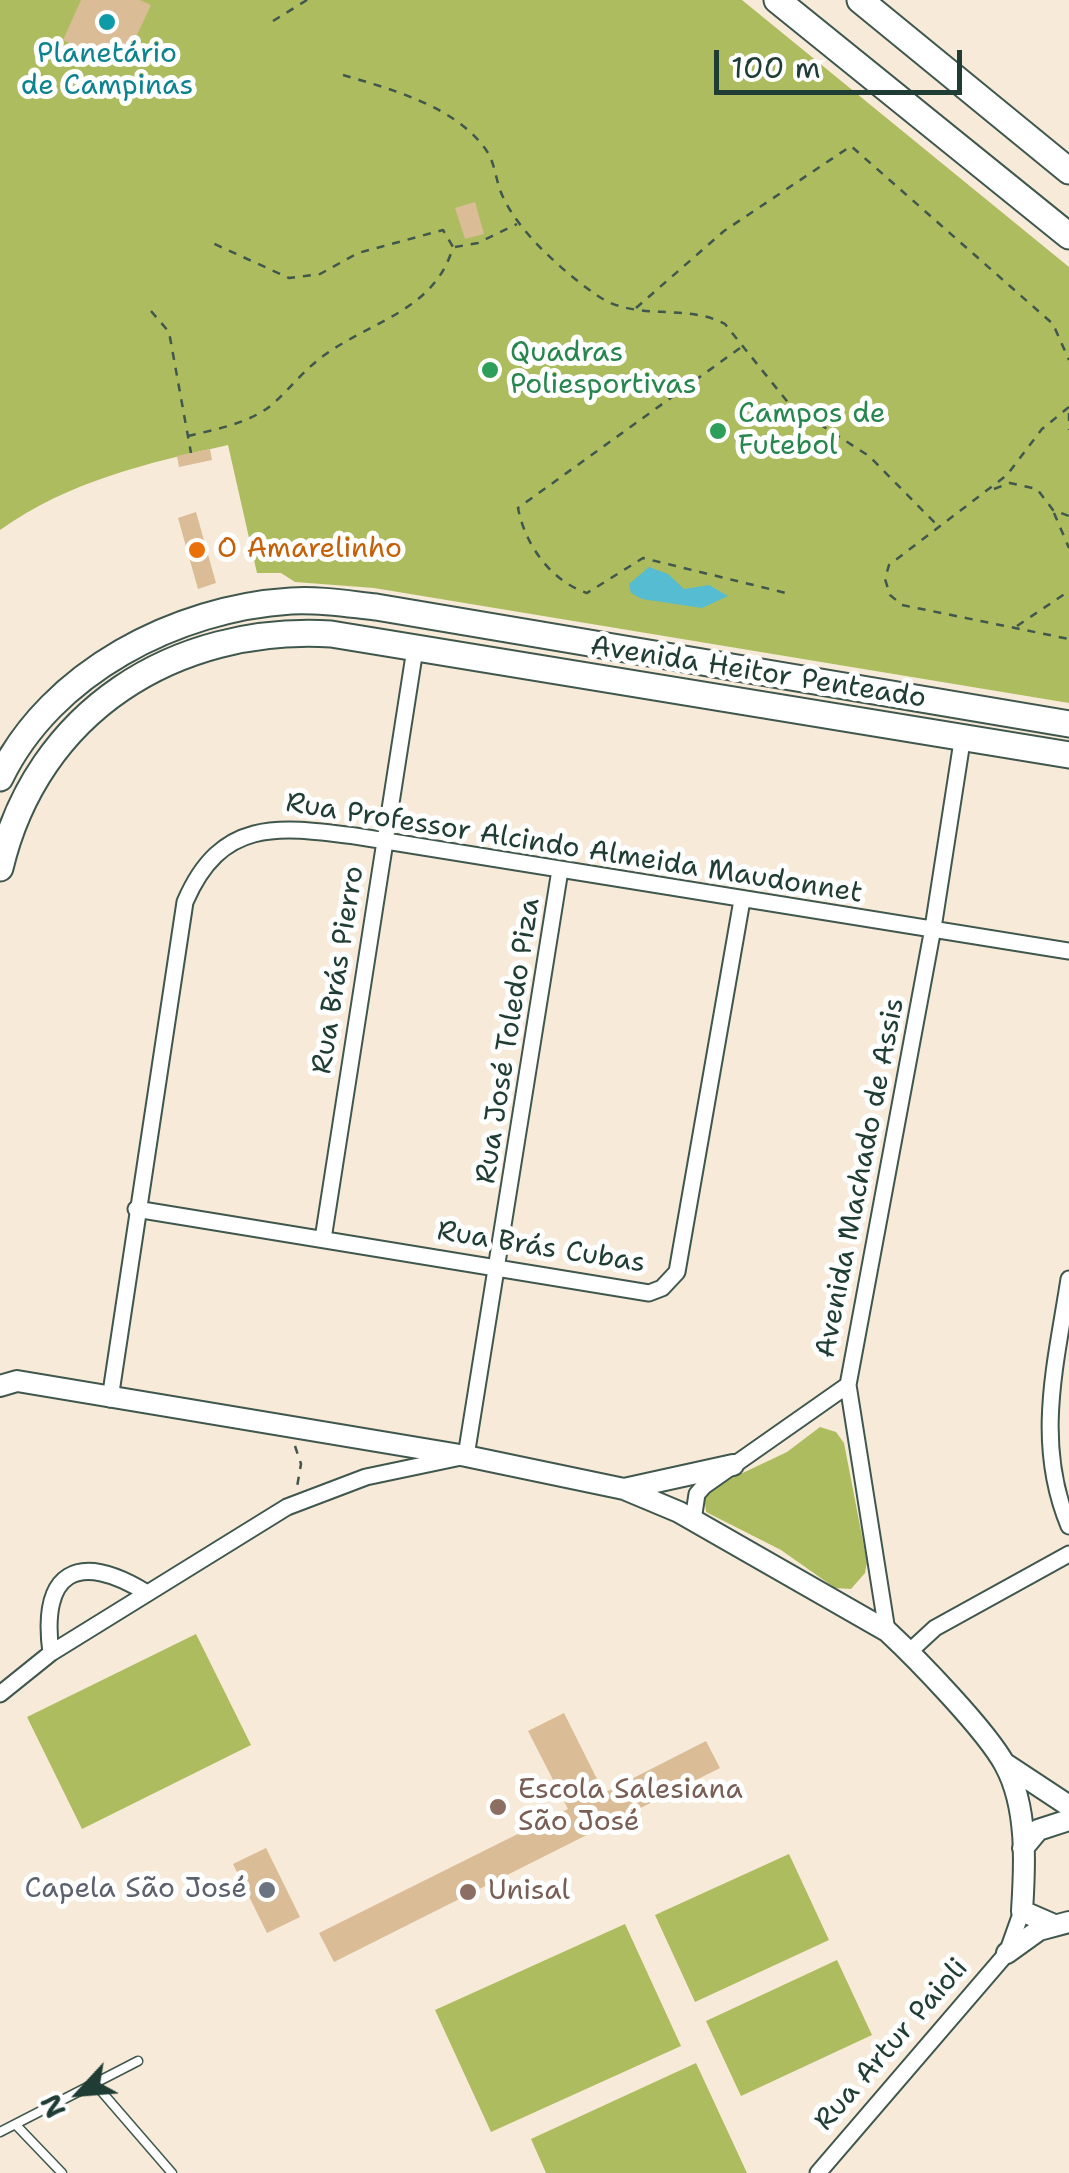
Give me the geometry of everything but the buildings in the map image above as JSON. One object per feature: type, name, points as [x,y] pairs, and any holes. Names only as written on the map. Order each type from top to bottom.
[{"type":"main road","points":[[778,0],[1069,236]]},
{"type":"main road","points":[[860,0],[1069,171]]},
{"type":"main road","name":"Avenida Heitor Penteado","points":[[0,778],[28,734],[78,684],[112,659],[196,618],[292,601],[360,605],[1069,724]]},
{"type":"main road","name":"Avenida Heitor Penteado","points":[[0,868],[20,805],[64,737],[118,690],[160,666],[232,640],[287,631],[427,650],[1069,755]]},
{"type":"street","name":"Rua Brás Pierro","points":[[323,1239],[384,841],[427,650]]},
{"type":"street","name":"Avenida Machado de Assis","points":[[886,1631],[848,1385],[934,928],[963,735]]},
{"type":"street","name":"Rua Professor Alcindo Almeida Maudonnet","points":[[110,1399],[185,902],[193,884],[224,848],[263,828],[285,826],[384,841],[1069,951]]},
{"type":"street","name":"Rua José Toledo Piza","points":[[466,1456],[560,870]]},
{"type":"street","name":"Rua Brás Cubas","points":[[136,1209],[649,1293],[662,1288],[678,1272],[742,900]]},
{"type":"street","points":[[1069,1278],[1048,1418],[1048,1456],[1069,1526]]},
{"type":"street","points":[[6,1380],[466,1456],[624,1489],[693,1520],[886,1631],[909,1652],[1004,1763],[1069,1806]]},
{"type":"street","points":[[693,1520],[697,1494],[848,1385]]},
{"type":"street","points":[[0,1694],[51,1654],[294,1503],[366,1478],[466,1456]]},
{"type":"street","points":[[624,1489],[733,1465]]},
{"type":"street","points":[[909,1652],[935,1628],[1069,1554]]},
{"type":"street","points":[[51,1654],[48,1605],[51,1593],[67,1575],[88,1569],[118,1575],[147,1593]]},
{"type":"street","points":[[1004,1763],[1024,1848],[1022,1910],[1008,1953]]},
{"type":"street","points":[[1024,1848],[1038,1830],[1069,1820]]},
{"type":"street","points":[[1022,1910],[1061,1924]]},
{"type":"street","points":[[1008,1953],[1039,1930],[1061,1924]]},
{"type":"street","name":"Rua Artur Paioli","points":[[818,2173],[1008,1953]]},
{"type":"lane","points":[[0,2132],[138,2061]]},
{"type":"lane","points":[[95,2084],[172,2173]]},
{"type":"lane","points":[[16,2125],[62,2173]]},
{"type":"path","points":[[273,21],[307,0]]},
{"type":"path","points":[[343,75],[428,106],[467,131],[488,152],[502,196],[519,223],[600,298],[635,310],[718,321],[790,405],[868,456],[938,526]]},
{"type":"path","points":[[635,310],[724,231],[850,146],[1053,324],[1069,360]]},
{"type":"path","points":[[453,247],[478,244],[519,223]]},
{"type":"path","points":[[208,242],[288,278],[320,274],[358,253],[443,230],[453,247]]},
{"type":"path","points":[[188,436],[231,426],[273,404],[323,356],[420,298],[442,276],[453,247]]},
{"type":"path","points":[[151,310],[169,332],[192,453]]},
{"type":"path","points":[[742,346],[518,508],[522,529],[560,584],[586,593],[643,558],[786,593]]},
{"type":"path","points":[[1069,410],[1069,430]]},
{"type":"path","points":[[1069,410],[1042,430],[990,490],[890,565],[886,579],[890,596],[902,605],[1069,639]]},
{"type":"path","points":[[990,490],[1023,484],[1037,489],[1052,510],[1069,548]]},
{"type":"path","points":[[1052,510],[1069,516]]},
{"type":"path","points":[[1012,628],[1042,613],[1069,591]]},
{"type":"path","points":[[289,1427],[301,1464],[294,1503]]},
{"type":"green space","points":[[0,0],[742,0],[1069,267],[1069,703],[374,588],[295,582],[281,573],[257,573],[228,445],[81,486],[0,530]]},
{"type":"green space","points":[[820,1427],[836,1432],[844,1443],[867,1562],[865,1573],[851,1589],[835,1588],[781,1550],[706,1512],[704,1495],[709,1489],[787,1452]]},
{"type":"green space","points":[[196,1634],[251,1745],[82,1829],[27,1717]]},
{"type":"green space","points":[[789,1854],[829,1940],[695,2002],[655,1915]]},
{"type":"green space","points":[[625,1924],[681,2046],[491,2132],[435,2010]]},
{"type":"green space","points":[[837,1960],[872,2035],[741,2096],[706,2021]]},
{"type":"green space","points":[[696,2063],[747,2173],[546,2173],[531,2139]]},
{"type":"water","points":[[649,567],[668,574],[684,589],[709,585],[728,596],[702,608],[642,599],[631,593],[629,584]]},
{"type":"place","name":"Planetário de Campinas","points":[[107,22]]},
{"type":"place","name":"Quadras Poliesportivas","points":[[490,370]]},
{"type":"place","name":"Campos de Futebol","points":[[718,431]]},
{"type":"place","name":"O Amarelinho","points":[[197,550]]},
{"type":"place","name":"Escola Salesiana São José","points":[[498,1807]]},
{"type":"place","name":"Capela São José","points":[[267,1890]]},
{"type":"place","name":"Unisal","points":[[468,1892]]}]
